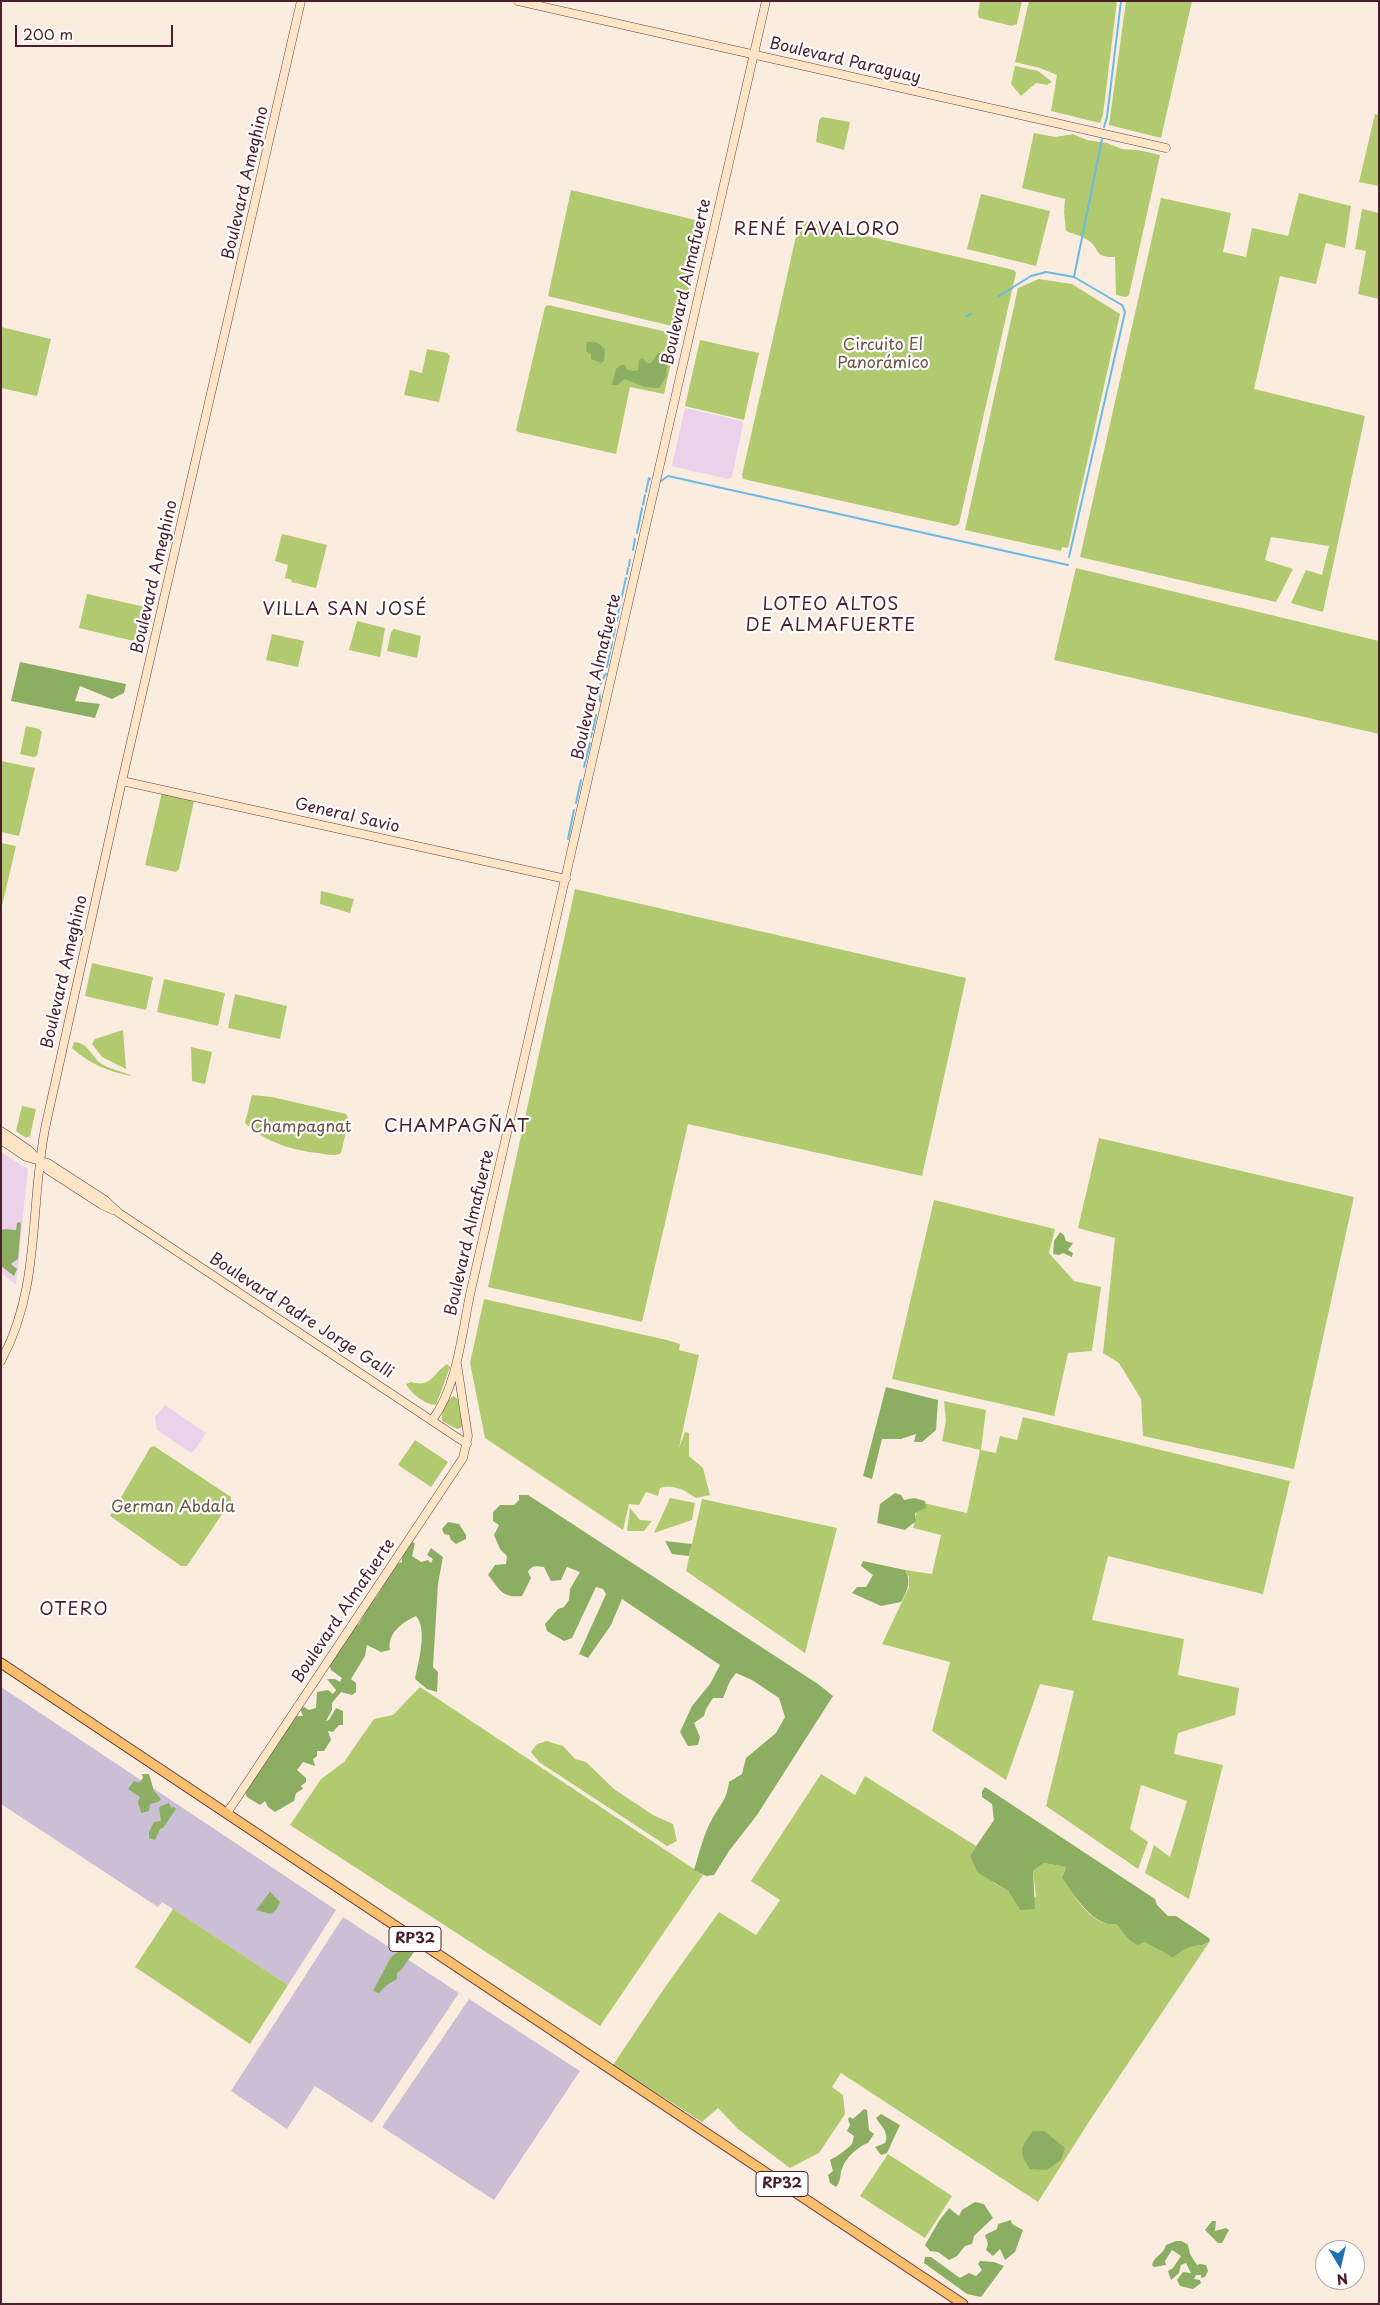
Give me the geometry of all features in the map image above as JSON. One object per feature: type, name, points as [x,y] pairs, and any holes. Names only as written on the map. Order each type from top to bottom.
[{"type":"main road","name":"Boulevard Ameghino","points":[[1,1361],[18,1321],[29,1285],[39,1160],[69,1016],[301,1]]},
{"type":"main road","name":"Boulevard Paraguay","points":[[518,1],[1166,148]]},
{"type":"main road","name":"Boulevard Almafuerte","points":[[433,1420],[444,1400],[456,1360],[474,1272],[566,879],[766,1]]},
{"type":"main road","name":"General Savio","points":[[122,781],[566,879]]},
{"type":"main road","points":[[1,1131],[29,1150],[39,1160]]},
{"type":"main road","points":[[1,1140],[26,1157],[39,1160]]},
{"type":"main road","name":"Boulevard Padre Jorge Galli","points":[[39,1160],[48,1163],[105,1200],[119,1213],[467,1444]]},
{"type":"main road","name":"Boulevard Almafuerte","points":[[227,1813],[463,1458],[468,1430],[456,1360]]},
{"type":"main road","name":"RP32","points":[[1,1663],[962,2304]]},
{"type":"shaded area","points":[[685,408],[742,421],[743,424],[732,477],[728,479],[672,466]]},
{"type":"shaded area","points":[[1,1152],[28,1169],[16,1285],[1,1273]]},
{"type":"shaded area","points":[[165,1405],[206,1433],[191,1453],[157,1430],[155,1417]]},
{"type":"shaded area","points":[[1,1687],[336,1910],[288,1985],[162,1902],[158,1907],[1,1804]]},
{"type":"shaded area","points":[[343,1917],[459,1993],[372,2123],[315,2086],[287,2129],[231,2091]]},
{"type":"shaded area","points":[[469,1999],[580,2071],[494,2200],[382,2127]]},
{"type":"green space","points":[[980,1],[1022,1],[1017,24],[1012,26],[979,18]]},
{"type":"green space","points":[[1029,1],[1117,1],[1103,115],[1100,123],[1051,111],[1057,75],[1040,68],[1015,62]]},
{"type":"green space","points":[[1126,1],[1192,1],[1161,138],[1109,125]]},
{"type":"green space","points":[[1015,66],[1038,71],[1052,82],[1047,85],[1036,83],[1021,96],[1011,84]]},
{"type":"green space","points":[[1375,114],[1379,115],[1379,186],[1359,182]]},
{"type":"green space","points":[[822,117],[850,122],[844,150],[816,142],[819,120]]},
{"type":"green space","points":[[1034,133],[1055,137],[1073,134],[1087,140],[1107,143],[1122,149],[1138,150],[1160,155],[1129,295],[1126,297],[1116,295],[1115,257],[1103,256],[1091,242],[1066,231],[1065,199],[1022,188]]},
{"type":"green space","points":[[571,190],[704,222],[680,328],[548,296]]},
{"type":"green space","points":[[1299,193],[1351,206],[1345,248],[1326,243],[1316,284],[1280,276],[1254,389],[1365,416],[1323,612],[1291,603],[1306,570],[1322,575],[1329,546],[1271,537],[1265,560],[1293,569],[1276,602],[1080,557],[1161,198],[1231,213],[1223,252],[1246,257],[1252,228],[1288,236]]},
{"type":"green space","points":[[981,194],[1050,211],[1036,266],[967,249]]},
{"type":"green space","points":[[1362,209],[1379,213],[1379,299],[1358,294],[1366,251],[1355,249]]},
{"type":"green space","name":"Circuito El Panorámico","points":[[802,221],[1014,270],[1016,273],[959,524],[955,526],[743,479],[742,475],[799,223]]},
{"type":"green space","points":[[1039,279],[1072,284],[1120,314],[1068,548],[1062,547],[1061,551],[965,530],[1018,288]]},
{"type":"green space","points":[[548,305],[676,334],[677,336],[664,394],[630,387],[616,454],[516,430],[545,307]]},
{"type":"green space","points":[[1,327],[51,339],[37,396],[1,388]]},
{"type":"green space","points":[[700,340],[759,353],[744,420],[685,406]]},
{"type":"green space","points":[[587,342],[595,342],[605,350],[604,361],[601,363],[591,359],[591,354],[586,351]]},
{"type":"green space","points":[[427,349],[447,353],[450,356],[439,402],[404,395],[410,370],[422,373]]},
{"type":"green space","points":[[669,349],[673,351],[670,365],[667,366],[666,377],[659,388],[645,387],[625,379],[617,385],[612,385],[616,369],[621,365],[625,365],[626,369],[638,370],[639,360],[642,358],[647,363],[651,363],[658,353],[665,353]]},
{"type":"green space","points":[[282,534],[327,545],[316,588],[291,582],[292,580],[285,578],[288,565],[275,561]]},
{"type":"green space","points":[[1076,568],[1379,641],[1379,734],[1054,660]]},
{"type":"green space","points":[[87,594],[150,608],[142,643],[79,628]]},
{"type":"green space","points":[[357,621],[385,628],[380,657],[349,650]]},
{"type":"green space","points":[[394,629],[421,636],[417,658],[387,651],[391,632]]},
{"type":"green space","points":[[272,634],[304,641],[298,667],[266,660]]},
{"type":"green space","points":[[20,662],[126,684],[124,693],[112,699],[80,686],[75,701],[100,704],[95,718],[11,701]]},
{"type":"green space","points":[[26,726],[39,729],[42,732],[37,756],[20,754]]},
{"type":"green space","points":[[1,761],[35,768],[19,836],[1,832]]},
{"type":"green space","points":[[162,792],[194,801],[179,869],[176,872],[145,865]]},
{"type":"green space","points":[[1,843],[16,846],[1,910]]},
{"type":"green space","points":[[575,889],[966,978],[922,1176],[688,1124],[642,1322],[488,1287]]},
{"type":"green space","points":[[321,891],[354,899],[350,913],[320,904]]},
{"type":"green space","points":[[92,963],[153,977],[146,1010],[85,996]]},
{"type":"green space","points":[[164,979],[225,993],[218,1026],[157,1012]]},
{"type":"green space","points":[[235,994],[287,1006],[280,1039],[228,1028]]},
{"type":"green space","points":[[123,1030],[126,1069],[102,1057],[92,1044],[95,1039]]},
{"type":"green space","points":[[74,1042],[86,1047],[100,1063],[132,1076],[108,1070],[92,1063],[72,1048]]},
{"type":"green space","points":[[191,1047],[212,1052],[205,1084],[192,1081]]},
{"type":"green space","name":"Champagnat","points":[[252,1095],[272,1097],[346,1114],[349,1119],[341,1153],[330,1155],[298,1150],[270,1140],[253,1130],[245,1123]]},
{"type":"green space","points":[[22,1106],[36,1109],[30,1136],[26,1138],[16,1131]]},
{"type":"green space","points":[[1099,1138],[1354,1197],[1294,1469],[1143,1436],[1141,1399],[1119,1363],[1103,1353],[1115,1238],[1078,1228]]},
{"type":"green space","points":[[934,1200],[1055,1229],[1049,1253],[1074,1281],[1101,1287],[1092,1351],[1068,1353],[1054,1416],[892,1379]]},
{"type":"green space","points":[[17,1223],[21,1223],[18,1259],[11,1264],[17,1269],[14,1276],[1,1266],[1,1233],[3,1229],[16,1230]]},
{"type":"green space","points":[[1060,1232],[1064,1235],[1066,1241],[1073,1243],[1068,1250],[1073,1253],[1072,1257],[1063,1253],[1059,1255],[1053,1254],[1054,1241]]},
{"type":"green space","points":[[484,1299],[667,1340],[680,1344],[679,1350],[699,1355],[679,1448],[685,1432],[689,1433],[689,1456],[703,1468],[710,1495],[696,1498],[675,1487],[660,1488],[658,1496],[646,1492],[639,1505],[629,1504],[623,1530],[485,1438],[470,1363]]},
{"type":"green space","points":[[447,1364],[450,1367],[436,1405],[419,1398],[406,1384],[411,1382],[428,1382]]},
{"type":"green space","points":[[886,1387],[938,1400],[936,1430],[922,1442],[914,1442],[916,1434],[901,1439],[882,1439],[872,1479],[863,1476]]},
{"type":"green space","points":[[454,1396],[458,1400],[463,1425],[457,1429],[442,1421],[445,1407]]},
{"type":"green space","points":[[944,1401],[986,1410],[981,1450],[996,1453],[1000,1436],[1017,1440],[1023,1417],[1290,1481],[1263,1594],[1108,1556],[1092,1620],[1184,1639],[1178,1675],[1239,1688],[1235,1715],[1178,1733],[1174,1754],[1223,1765],[1189,1899],[1145,1873],[1154,1845],[1170,1857],[1187,1801],[1141,1785],[1130,1829],[1148,1842],[1138,1869],[1046,1806],[1074,1691],[1040,1684],[1006,1780],[932,1731],[950,1662],[882,1644],[909,1587],[909,1577],[905,1570],[932,1574],[941,1535],[913,1528],[919,1502],[967,1513],[980,1450],[942,1441],[946,1421]]},
{"type":"green space","points":[[415,1440],[448,1462],[431,1487],[398,1465]]},
{"type":"green space","name":"German Abdala","points":[[154,1446],[231,1497],[231,1501],[187,1566],[181,1566],[110,1516],[150,1448]]},
{"type":"green space","points":[[895,1493],[901,1495],[904,1500],[914,1498],[925,1501],[926,1508],[915,1513],[916,1521],[905,1530],[877,1523],[880,1504]]},
{"type":"green space","points":[[519,1495],[528,1495],[818,1684],[833,1696],[757,1815],[729,1851],[714,1875],[706,1876],[694,1870],[701,1845],[711,1821],[724,1799],[729,1782],[742,1774],[746,1758],[776,1733],[785,1717],[779,1698],[752,1680],[736,1673],[730,1681],[723,1698],[713,1698],[704,1716],[694,1723],[700,1737],[698,1745],[688,1746],[680,1732],[692,1706],[710,1684],[720,1665],[622,1599],[611,1625],[588,1658],[579,1654],[606,1594],[603,1589],[596,1587],[572,1638],[564,1641],[547,1631],[545,1624],[569,1600],[570,1589],[580,1572],[567,1567],[561,1580],[551,1581],[544,1567],[533,1567],[528,1572],[531,1578],[522,1596],[505,1594],[488,1575],[495,1565],[506,1564],[507,1556],[500,1549],[494,1535],[499,1525],[493,1521],[493,1512],[500,1505],[514,1505],[519,1500]]},
{"type":"green space","points":[[670,1498],[695,1503],[692,1520],[654,1533]]},
{"type":"green space","points":[[702,1499],[837,1528],[805,1653],[686,1571]]},
{"type":"green space","points":[[630,1508],[640,1520],[652,1521],[644,1531],[627,1531]]},
{"type":"green space","points":[[448,1522],[459,1524],[466,1535],[466,1539],[456,1544],[449,1535],[444,1534],[442,1529]]},
{"type":"green space","points":[[410,1541],[415,1543],[412,1556],[421,1562],[428,1560],[431,1563],[433,1559],[427,1555],[431,1548],[443,1557],[438,1584],[433,1667],[438,1672],[437,1692],[427,1689],[415,1679],[422,1637],[420,1622],[416,1616],[406,1621],[393,1633],[390,1650],[381,1652],[367,1645],[365,1656],[351,1679],[356,1683],[356,1692],[352,1695],[341,1692],[332,1703],[332,1710],[326,1721],[329,1720],[336,1708],[343,1711],[343,1725],[339,1725],[333,1732],[328,1731],[331,1740],[324,1751],[317,1751],[317,1756],[313,1759],[315,1766],[303,1762],[297,1770],[306,1778],[306,1782],[301,1786],[303,1789],[296,1793],[294,1801],[275,1812],[268,1807],[265,1801],[260,1805],[247,1797],[246,1789],[295,1716],[303,1716],[300,1708],[304,1707],[309,1710],[316,1708],[317,1692],[328,1690],[333,1694],[336,1690],[327,1679],[335,1679],[340,1682],[342,1678],[331,1670],[329,1664],[355,1626],[359,1624],[372,1600],[376,1598],[396,1564],[402,1562],[402,1555]]},
{"type":"green space","points":[[665,1541],[692,1544],[689,1556],[672,1554]]},
{"type":"green space","points":[[863,1561],[905,1570],[908,1579],[907,1590],[901,1602],[881,1606],[852,1593],[857,1587],[866,1587],[873,1575],[861,1566]]},
{"type":"green space","points":[[420,1687],[703,1875],[600,2026],[290,1825],[321,1779],[344,1762],[374,1719],[393,1715]]},
{"type":"green space","points":[[547,1741],[563,1746],[575,1759],[586,1762],[614,1789],[653,1815],[673,1824],[677,1841],[667,1846],[539,1762],[531,1752],[537,1744]]},
{"type":"green space","points":[[142,1774],[149,1774],[154,1791],[161,1799],[150,1804],[149,1811],[141,1813],[138,1802],[140,1797],[128,1789],[134,1781],[139,1783],[143,1778]]},
{"type":"green space","points":[[821,1774],[855,1795],[865,1776],[976,1846],[970,1855],[994,1883],[1008,1891],[1020,1910],[1036,1896],[1033,1871],[1044,1863],[1066,1867],[1062,1878],[1084,1909],[1099,1921],[1107,1924],[1116,1924],[1129,1940],[1145,1942],[1173,1958],[1186,1949],[1204,1945],[1210,1941],[1092,2117],[1038,2202],[841,2073],[832,2087],[843,2095],[845,2114],[819,2153],[790,2168],[738,2129],[718,2108],[702,2122],[613,2065],[663,1990],[719,1912],[756,1935],[780,1900],[751,1881]]},
{"type":"green space","points":[[985,1787],[1155,1899],[1157,1905],[1168,1916],[1176,1916],[1209,1938],[1210,1941],[1204,1945],[1186,1949],[1173,1958],[1145,1942],[1138,1945],[1129,1940],[1116,1924],[1100,1921],[1085,1908],[1062,1878],[1066,1867],[1044,1863],[1033,1871],[1035,1909],[1020,1910],[1008,1891],[977,1872],[970,1855],[994,1820],[992,1804],[982,1797],[982,1791]]},
{"type":"green space","points":[[169,1803],[171,1808],[174,1807],[176,1809],[163,1828],[160,1829],[155,1840],[149,1838],[149,1832],[154,1822],[161,1821],[159,1807]]},
{"type":"green space","points":[[270,1892],[280,1902],[276,1910],[271,1914],[256,1910]]},
{"type":"green space","points":[[173,1909],[288,1985],[250,2044],[135,1967]]},
{"type":"green space","points":[[407,1945],[414,1952],[397,1973],[397,1979],[379,1993],[373,1991],[391,1957]]},
{"type":"green space","points":[[864,2109],[867,2110],[869,2130],[874,2134],[868,2143],[860,2147],[848,2158],[836,2187],[830,2183],[828,2175],[833,2171],[830,2160],[852,2144],[854,2136],[847,2131],[850,2125],[848,2119],[850,2117],[853,2119]]},
{"type":"green space","points":[[881,2114],[900,2125],[887,2153],[881,2155],[875,2147],[885,2143],[886,2139],[884,2130],[876,2118]]},
{"type":"green space","points":[[1033,2131],[1044,2131],[1065,2148],[1061,2160],[1047,2170],[1030,2169],[1022,2154],[1023,2146]]},
{"type":"green space","points":[[888,2154],[952,2196],[925,2238],[860,2196]]},
{"type":"green space","points":[[975,2202],[984,2204],[993,2218],[974,2236],[972,2244],[965,2246],[957,2256],[949,2260],[938,2252],[930,2251],[925,2245],[949,2208],[959,2216],[962,2210]]},
{"type":"green space","points":[[1011,2220],[1012,2224],[1023,2230],[1015,2252],[1005,2260],[1000,2249],[993,2256],[986,2250],[988,2244],[985,2235],[997,2229],[998,2224]]},
{"type":"green space","points":[[1212,2221],[1216,2221],[1215,2231],[1226,2228],[1229,2230],[1222,2243],[1218,2243],[1205,2230]]},
{"type":"green space","points":[[1182,2241],[1188,2245],[1190,2254],[1197,2265],[1206,2265],[1208,2271],[1205,2277],[1201,2278],[1201,2275],[1196,2275],[1194,2279],[1200,2280],[1201,2283],[1193,2289],[1180,2286],[1177,2280],[1183,2272],[1191,2273],[1186,2263],[1181,2265],[1179,2273],[1171,2280],[1168,2271],[1173,2268],[1181,2256],[1172,2250],[1165,2261],[1166,2265],[1154,2267],[1152,2265],[1166,2245]]},
{"type":"green space","points":[[925,2257],[931,2257],[960,2278],[969,2273],[976,2276],[982,2270],[978,2264],[980,2261],[994,2262],[1004,2266],[981,2297],[967,2294],[924,2263]]},
{"type":"waterway","points":[[1104,127],[1107,117],[1121,1]]},
{"type":"waterway","points":[[999,296],[1031,276],[1046,272],[1074,277],[1102,139]]},
{"type":"waterway","points":[[1069,557],[1125,312],[1122,305],[1074,277]]},
{"type":"waterway","points":[[967,316],[971,314]]},
{"type":"waterway","points":[[661,481],[668,476],[1068,565]]},
{"type":"waterway","points":[[646,492],[650,479]]},
{"type":"waterway","points":[[643,505],[645,495]]},
{"type":"waterway","points":[[637,533],[642,508]]},
{"type":"waterway","points":[[633,550],[635,539]]},
{"type":"waterway","points":[[629,566],[630,560]]},
{"type":"waterway","points":[[627,574],[628,568]]},
{"type":"waterway","points":[[621,600],[626,578]]},
{"type":"waterway","points":[[618,613],[620,606]]},
{"type":"waterway","points":[[617,621],[618,616]]},
{"type":"waterway","points":[[613,638],[615,629]]},
{"type":"waterway","points":[[611,649],[612,642]]},
{"type":"waterway","points":[[607,667],[610,652]]},
{"type":"waterway","points":[[600,701],[600,686],[606,674]]},
{"type":"waterway","points":[[593,730],[596,715]]},
{"type":"waterway","points":[[591,737],[592,733]]},
{"type":"waterway","points":[[584,767],[590,743]]},
{"type":"waterway","points":[[576,803],[581,780]]},
{"type":"waterway","points":[[568,839],[574,810]]},
{"type":"district","name":"RENÉ FAVALORO","points":[[817,230]]},
{"type":"district","name":"VILLA SAN JOSÉ","points":[[345,610]]},
{"type":"district","name":"LOTEO ALTOS DE ALMAFUERTE","points":[[831,615]]},
{"type":"district","name":"CHAMPAGÑAT","points":[[457,1127]]},
{"type":"district","name":"OTERO","points":[[74,1610]]}]
